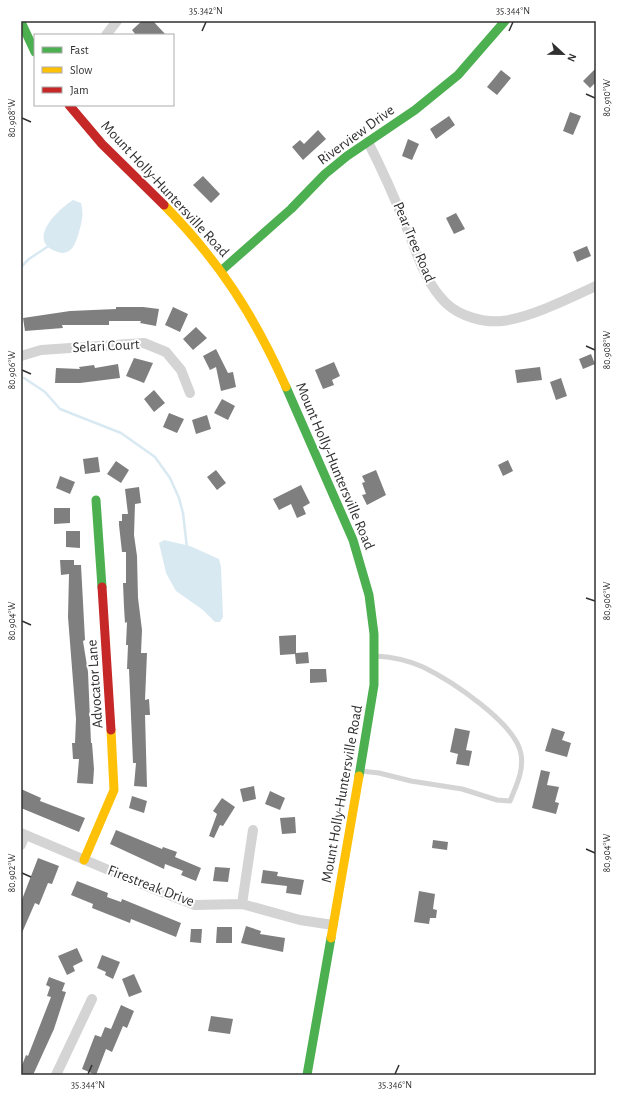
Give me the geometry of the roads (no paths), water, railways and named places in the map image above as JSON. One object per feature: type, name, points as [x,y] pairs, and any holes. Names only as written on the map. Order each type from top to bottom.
[{"type":"main road","name":"Riverview Drive","points":[[222,270],[291,209],[325,174],[415,110],[458,75],[505,21]]},
{"type":"main road","points":[[21,22],[34,50]]},
{"type":"main road","name":"Mount Holly-Huntersville Road","points":[[70,106],[105,146],[188,230],[222,270],[251,316],[264,340],[346,523],[357,550],[369,594],[374,629],[375,656],[373,698],[307,1075]]},
{"type":"main road","name":"Advocator Lane","points":[[84,860],[114,790],[114,770],[96,500]]},
{"type":"street","points":[[107,34],[117,21]]},
{"type":"street","name":"Pear Tree Road","points":[[368,142],[387,180],[425,273],[441,298],[455,310],[476,319],[502,321],[535,312],[596,286]]},
{"type":"street","name":"Selari Court","points":[[21,356],[41,350],[144,344],[166,352],[181,370],[190,393]]},
{"type":"street","points":[[242,904],[253,830]]},
{"type":"street","points":[[21,845],[23,834]]},
{"type":"street","name":"Firestreak Drive","points":[[23,834],[195,905],[242,904],[300,920],[333,925]]},
{"type":"street","points":[[56,1075],[92,999]]},
{"type":"lane","points":[[360,771],[379,773],[411,781],[462,789],[497,800],[510,801],[521,772],[521,753],[519,747],[496,717],[482,704],[424,668],[389,656],[375,656]]},
{"type":"waterway","points":[[21,267],[29,259],[50,245]]},
{"type":"waterway","points":[[24,378],[45,392],[60,409],[121,433],[155,457],[170,478],[179,498],[183,513],[187,548]]}]
